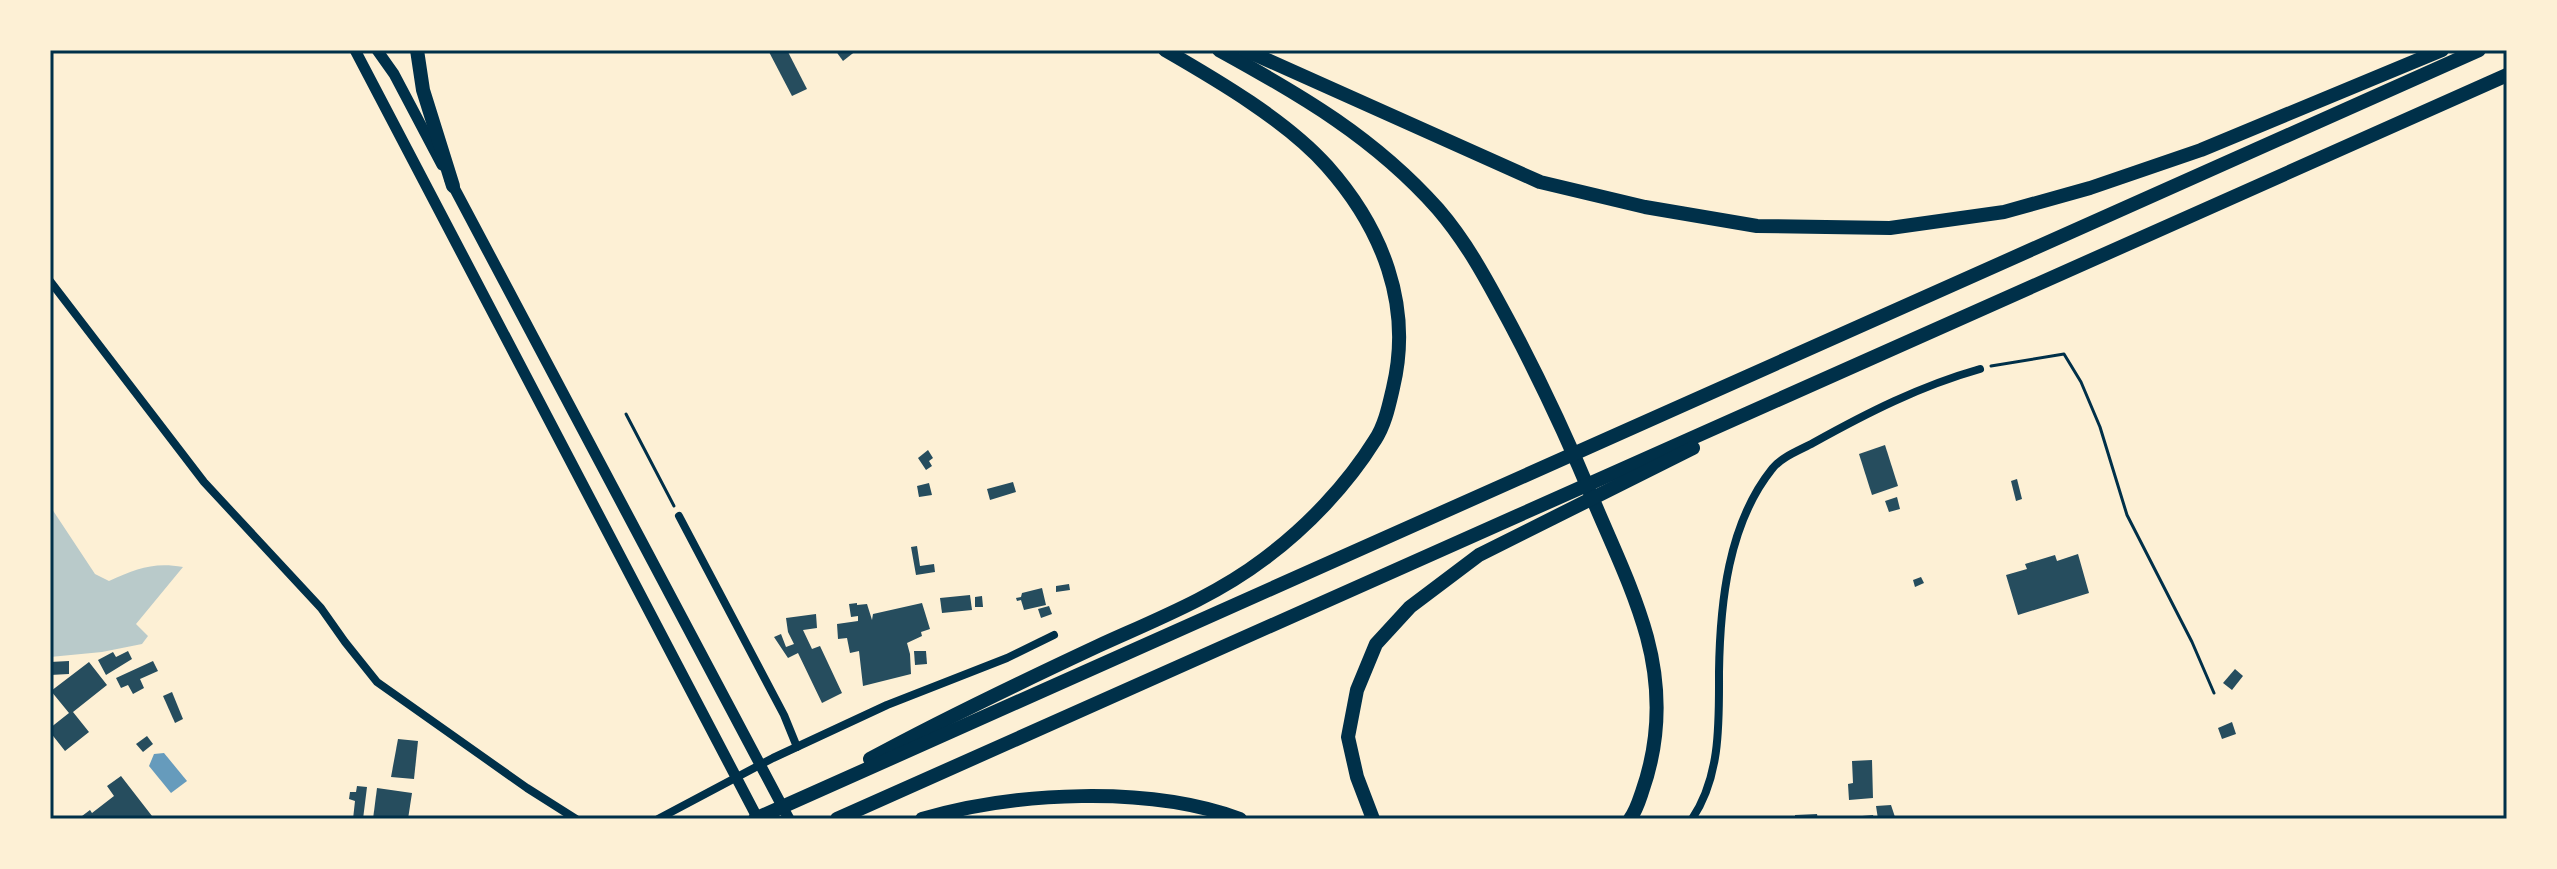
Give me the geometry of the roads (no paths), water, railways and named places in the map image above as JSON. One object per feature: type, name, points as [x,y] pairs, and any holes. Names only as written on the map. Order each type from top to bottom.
[{"type":"highway","points":[[417,50],[423,90],[453,186]]},
{"type":"highway","points":[[789,811],[964,708],[1211,594],[1263,560],[1308,523],[1377,438],[1389,405],[1401,338],[1397,298],[1386,257],[1367,217],[1326,165],[1290,132],[1216,79],[1165,50]]},
{"type":"highway","points":[[1219,50],[1345,124],[1392,164],[1438,210],[1480,266],[1538,377],[1628,579],[1647,640],[1657,703],[1656,741],[1650,771],[1630,819]]},
{"type":"highway","points":[[1245,50],[1540,182],[1645,207],[1757,226],[1890,228],[2004,212],[2090,188],[2201,150],[2442,50]]},
{"type":"highway","points":[[757,819],[789,811],[1339,560],[2479,50]]},
{"type":"highway","points":[[837,819],[2507,75]]},
{"type":"highway","points":[[1373,819],[1357,777],[1348,737],[1357,690],[1376,644],[1410,607],[1479,555],[1847,371]]},
{"type":"highway","points":[[922,819],[956,809],[1053,797],[1149,799],[1224,813],[1240,819]]},
{"type":"main road","points":[[355,50],[757,819]]},
{"type":"main road","points":[[377,50],[394,74],[748,741],[789,811]]},
{"type":"street","points":[[50,281],[204,482],[321,608],[377,682],[576,819]]},
{"type":"street","points":[[1692,819],[1703,803],[1716,762],[1720,622],[1734,544],[1756,492],[1774,465],[1862,416],[1938,380],[1980,369]]},
{"type":"street","points":[[679,516],[784,715],[797,747]]},
{"type":"street","points":[[658,819],[725,782],[887,705],[1007,658],[1054,635]]},
{"type":"water","points":[[164,753],[187,781],[171,793],[149,766],[154,754]]}]
